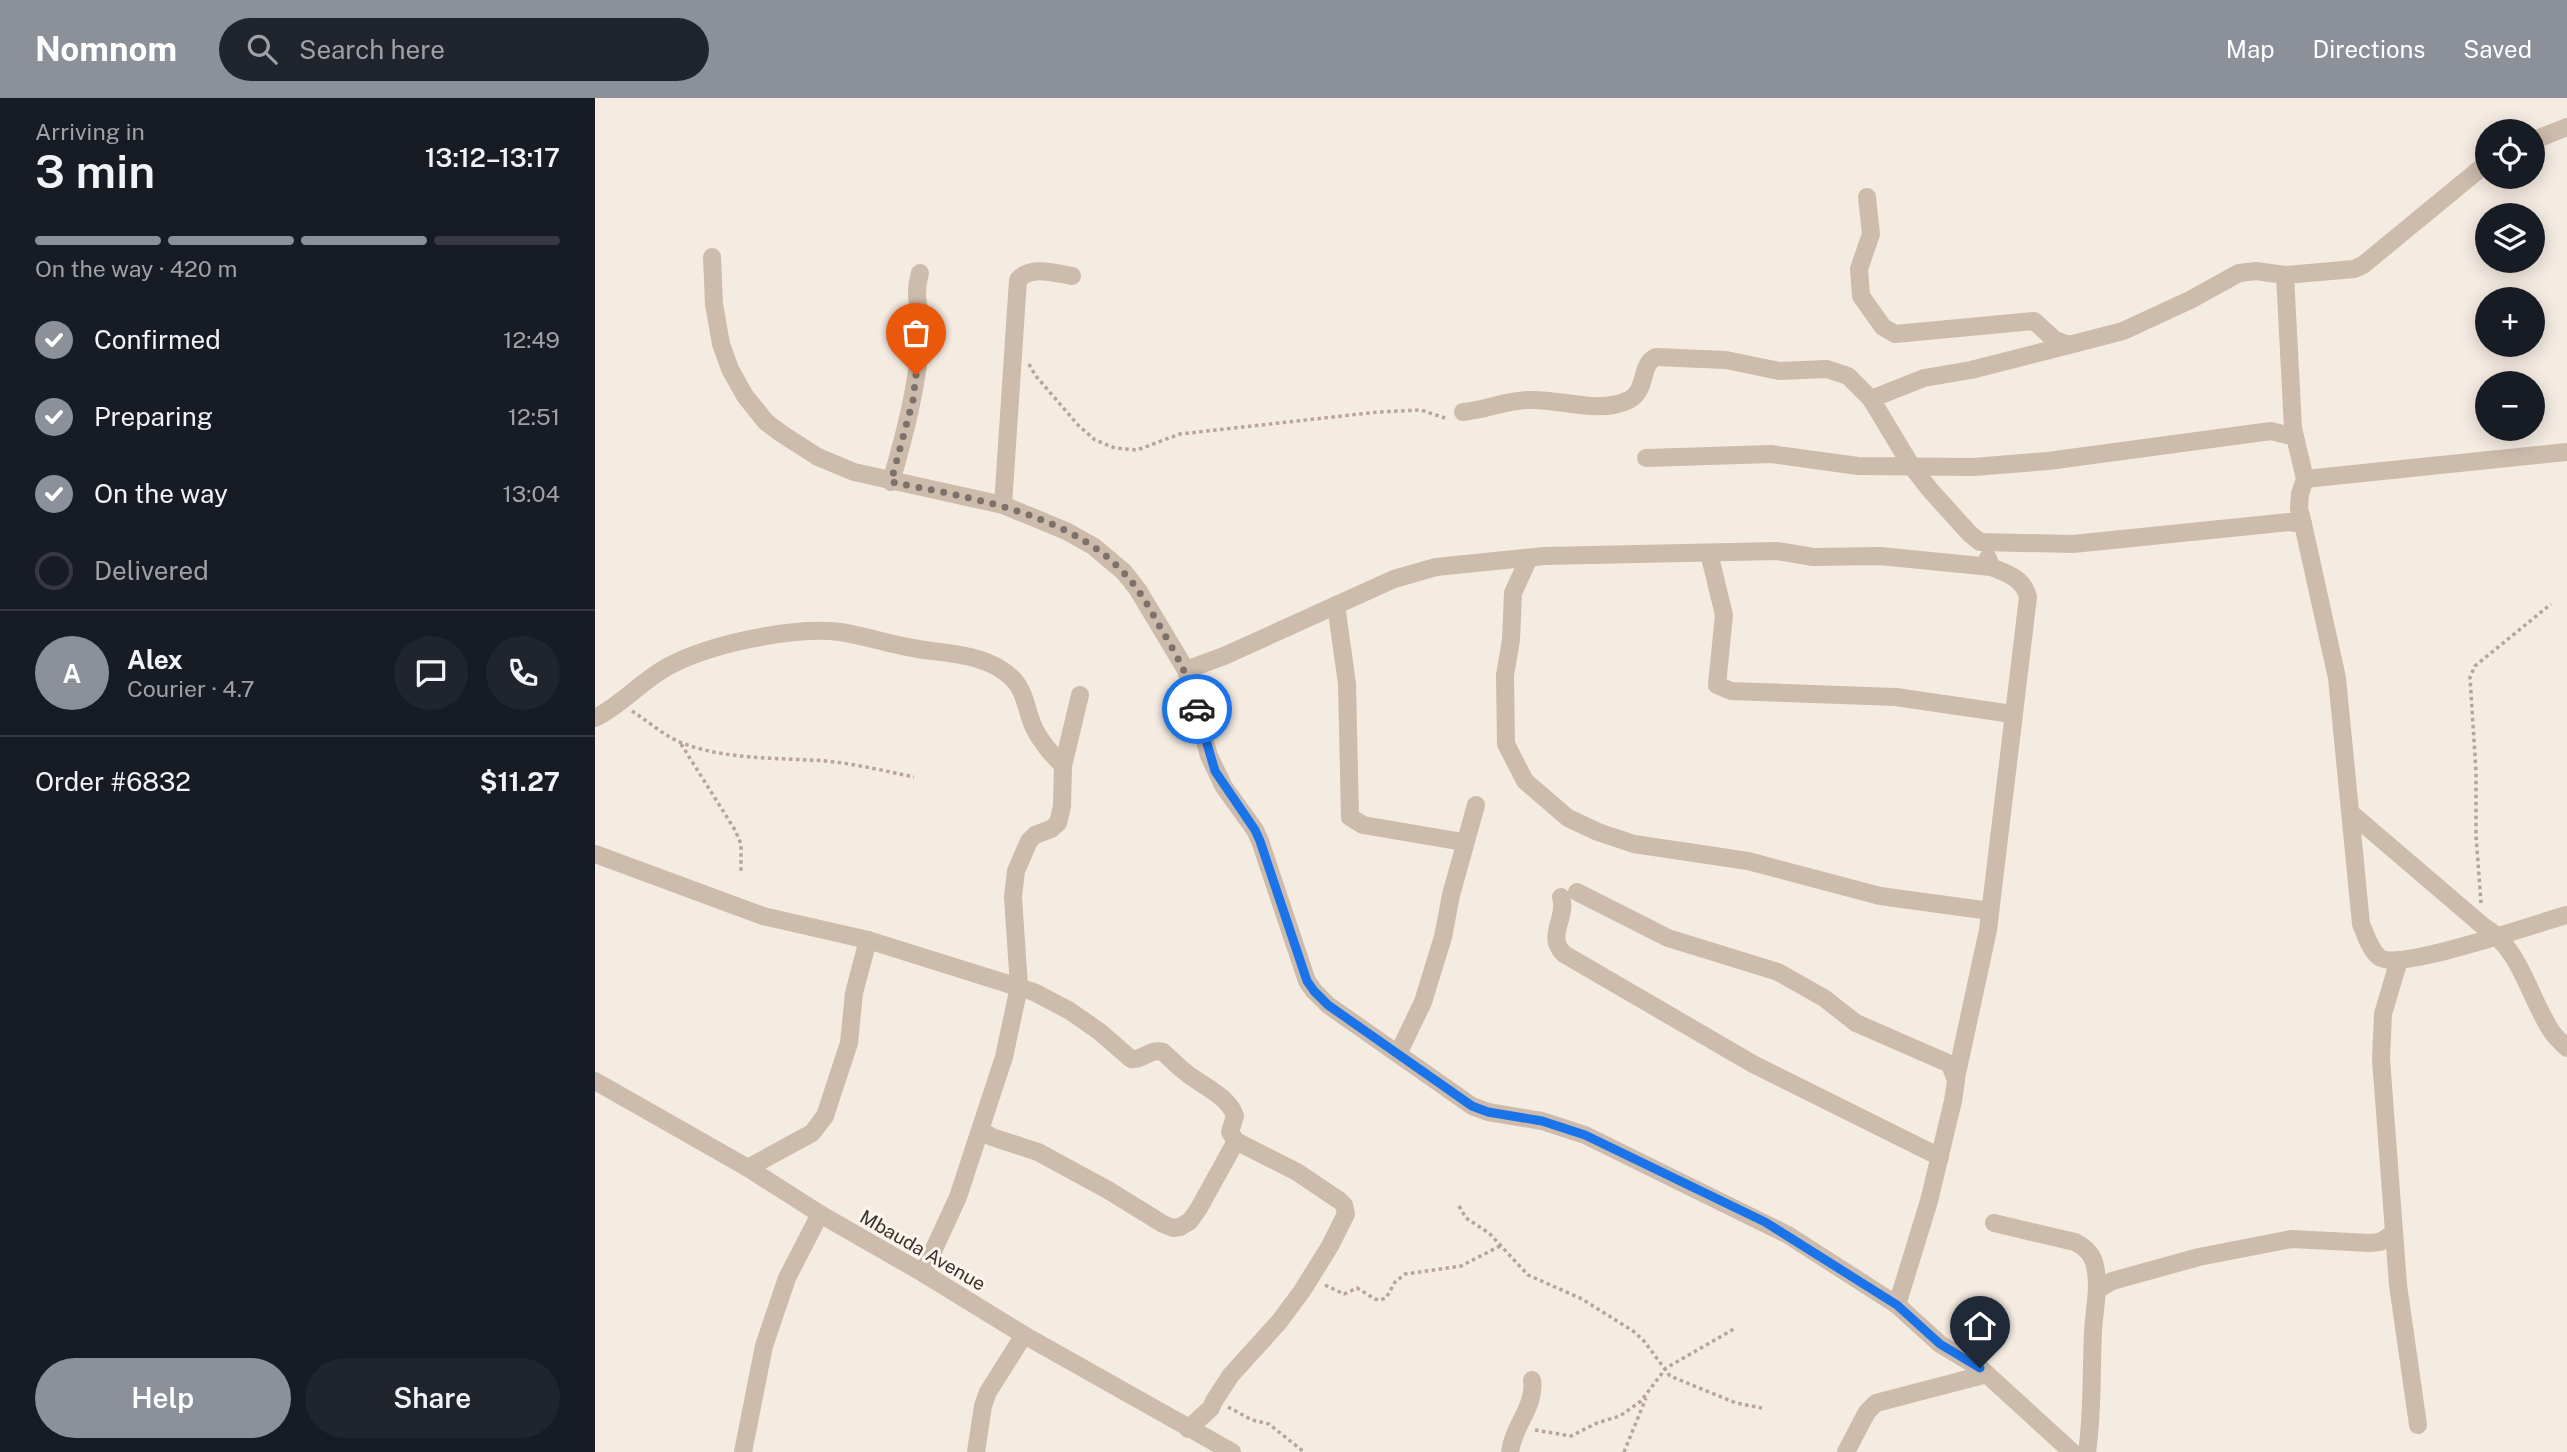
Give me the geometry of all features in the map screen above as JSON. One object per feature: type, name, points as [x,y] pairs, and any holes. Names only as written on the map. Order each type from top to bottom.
[{"type":"street","points":[[2545,136],[2567,127]]},
{"type":"street","points":[[1871,399],[1924,378],[1971,370],[2123,331],[2190,300],[2239,273],[2256,271],[2285,275],[2354,269],[2363,265],[2475,173]]},
{"type":"street","points":[[1867,197],[1871,234],[1859,269],[1861,296],[1888,330],[1895,334],[2034,321],[2055,340],[2069,345]]},
{"type":"street","points":[[712,257],[714,304],[721,344],[730,369],[745,396],[782,434],[818,457],[854,472],[1003,505],[1066,531],[1093,546],[1138,590],[1186,670],[1209,756],[1224,787],[1255,830],[1307,981],[1328,1005],[1472,1106],[1488,1112],[1542,1121],[1585,1135],[1765,1222],[1897,1305],[1940,1344],[1987,1374],[2072,1452]]},
{"type":"street","points":[[1003,505],[1016,286],[1020,276],[1034,271],[1072,276]]},
{"type":"street","points":[[891,482],[913,400],[922,327],[916,308],[920,273]]},
{"type":"street","points":[[2285,275],[2295,437],[2305,478],[2299,508],[2337,678],[2361,924],[2378,957],[2388,961],[2458,948],[2490,930],[2567,915]]},
{"type":"street","points":[[1464,412],[1523,400],[1591,406],[1620,403],[1636,396],[1648,363],[1656,356],[1726,360],[1779,371],[1838,371],[1857,383],[1871,399],[1912,467],[1954,517],[1980,542],[1991,567]]},
{"type":"street","points":[[1646,457],[1771,454],[1858,466],[1973,467],[2048,461],[2271,431],[2295,437]]},
{"type":"street","points":[[2305,478],[2567,452]]},
{"type":"street","points":[[1980,542],[2073,544],[2289,522],[2303,524]]},
{"type":"street","points":[[1186,670],[1413,573],[1436,567],[1528,558],[1777,551],[1813,556],[1868,556],[1991,567],[2016,579],[2026,589],[2028,597],[1988,930],[1940,1157],[1897,1305]]},
{"type":"street","points":[[1709,553],[1724,615],[1717,684],[1722,688],[1731,691],[1895,697],[2012,714]]},
{"type":"street","points":[[1528,558],[1513,593],[1511,640],[1505,675],[1506,744],[1525,781],[1568,818],[1598,832],[1635,844],[1748,861],[1880,896],[1990,911]]},
{"type":"street","points":[[1336,605],[1347,684],[1350,817],[1363,825],[1464,842]]},
{"type":"street","points":[[595,718],[649,677],[672,664],[709,650],[751,639],[824,631],[842,632],[919,649],[959,654],[993,664],[1014,680],[1023,695],[1033,726],[1063,766]]},
{"type":"street","points":[[923,1273],[958,1197],[1004,1057],[1019,988],[1013,897],[1016,871],[1029,841],[1058,822],[1062,806],[1063,766],[1080,695]]},
{"type":"street","points":[[1398,1054],[1423,1002],[1443,937],[1464,842],[1476,806]]},
{"type":"street","points":[[2352,814],[2490,930],[2517,961],[2553,1033],[2567,1048]]},
{"type":"street","points":[[595,854],[763,916],[867,940],[1034,992],[1070,1011],[1131,1059],[1138,1059],[1150,1052],[1163,1052],[1233,1109],[1235,1116],[1230,1135],[1236,1141],[1297,1172],[1344,1205],[1346,1214],[1312,1276],[1279,1322],[1238,1366],[1211,1408],[1188,1429]]},
{"type":"street","points":[[1940,1157],[1753,1064],[1564,954],[1558,946],[1555,934],[1569,894],[1668,938],[1779,972],[1824,998],[1856,1023],[1950,1064],[1956,1081]]},
{"type":"street","points":[[748,1168],[812,1133],[825,1116],[849,1043],[854,993],[867,940]]},
{"type":"street","points":[[2399,960],[2383,1014],[2381,1059],[2398,1285],[2418,1425]]},
{"type":"street","name":"Mbauda Avenue","points":[[595,1081],[748,1168],[1024,1335],[1231,1452]]},
{"type":"street","points":[[981,1131],[1038,1152],[1173,1228],[1180,1227],[1195,1214],[1236,1141]]},
{"type":"street","points":[[743,1452],[764,1346],[786,1279],[820,1214]]},
{"type":"street","points":[[1994,1223],[2054,1235],[2084,1247],[2092,1256],[2097,1290],[2093,1329],[2092,1416],[2087,1452]]},
{"type":"street","points":[[2097,1290],[2112,1281],[2253,1246],[2291,1239],[2380,1242],[2394,1233]]},
{"type":"street","points":[[976,1452],[983,1406],[988,1392],[1024,1335]]},
{"type":"street","points":[[1846,1452],[1867,1412],[1876,1403],[1987,1374]]},
{"type":"street","points":[[1510,1452],[1532,1397],[1532,1380]]},
{"type":"path","points":[[1014,352],[1027,362],[1078,425],[1095,440],[1115,448],[1137,450],[1180,434],[1365,413],[1421,410],[1445,418]]},
{"type":"path","points":[[2490,930],[2476,836],[2476,772],[2470,677],[2475,666],[2551,604]]},
{"type":"path","points":[[620,701],[680,742],[721,753],[811,760],[914,777]]},
{"type":"path","points":[[680,742],[735,830],[741,844],[741,871]]},
{"type":"path","points":[[1459,1206],[1466,1218],[1502,1245],[1528,1276],[1582,1299],[1606,1312],[1621,1326],[1633,1331],[1644,1341],[1669,1376],[1693,1388],[1736,1403],[1762,1408]]},
{"type":"path","points":[[1312,1276],[1337,1292],[1344,1294],[1357,1288],[1380,1300],[1386,1298],[1395,1282],[1405,1274],[1461,1266],[1502,1245]]},
{"type":"path","points":[[1624,1452],[1649,1393],[1663,1370],[1734,1329]]},
{"type":"path","points":[[1519,1426],[1571,1436],[1597,1423],[1620,1416],[1649,1393]]},
{"type":"path","points":[[1214,1401],[1252,1420],[1269,1424],[1304,1452]]},
{"type":"way so far","points":[[916,375],[913,400],[891,482],[1003,505],[1066,531],[1093,546],[1124,572],[1138,590],[1186,670],[1197,709]]},
{"type":"route","points":[[1197,709],[1215,771],[1260,841],[1307,981],[1328,1005],[1472,1106],[1488,1112],[1542,1121],[1585,1135],[1789,1235],[1897,1305],[1940,1344],[1980,1368]]}]
